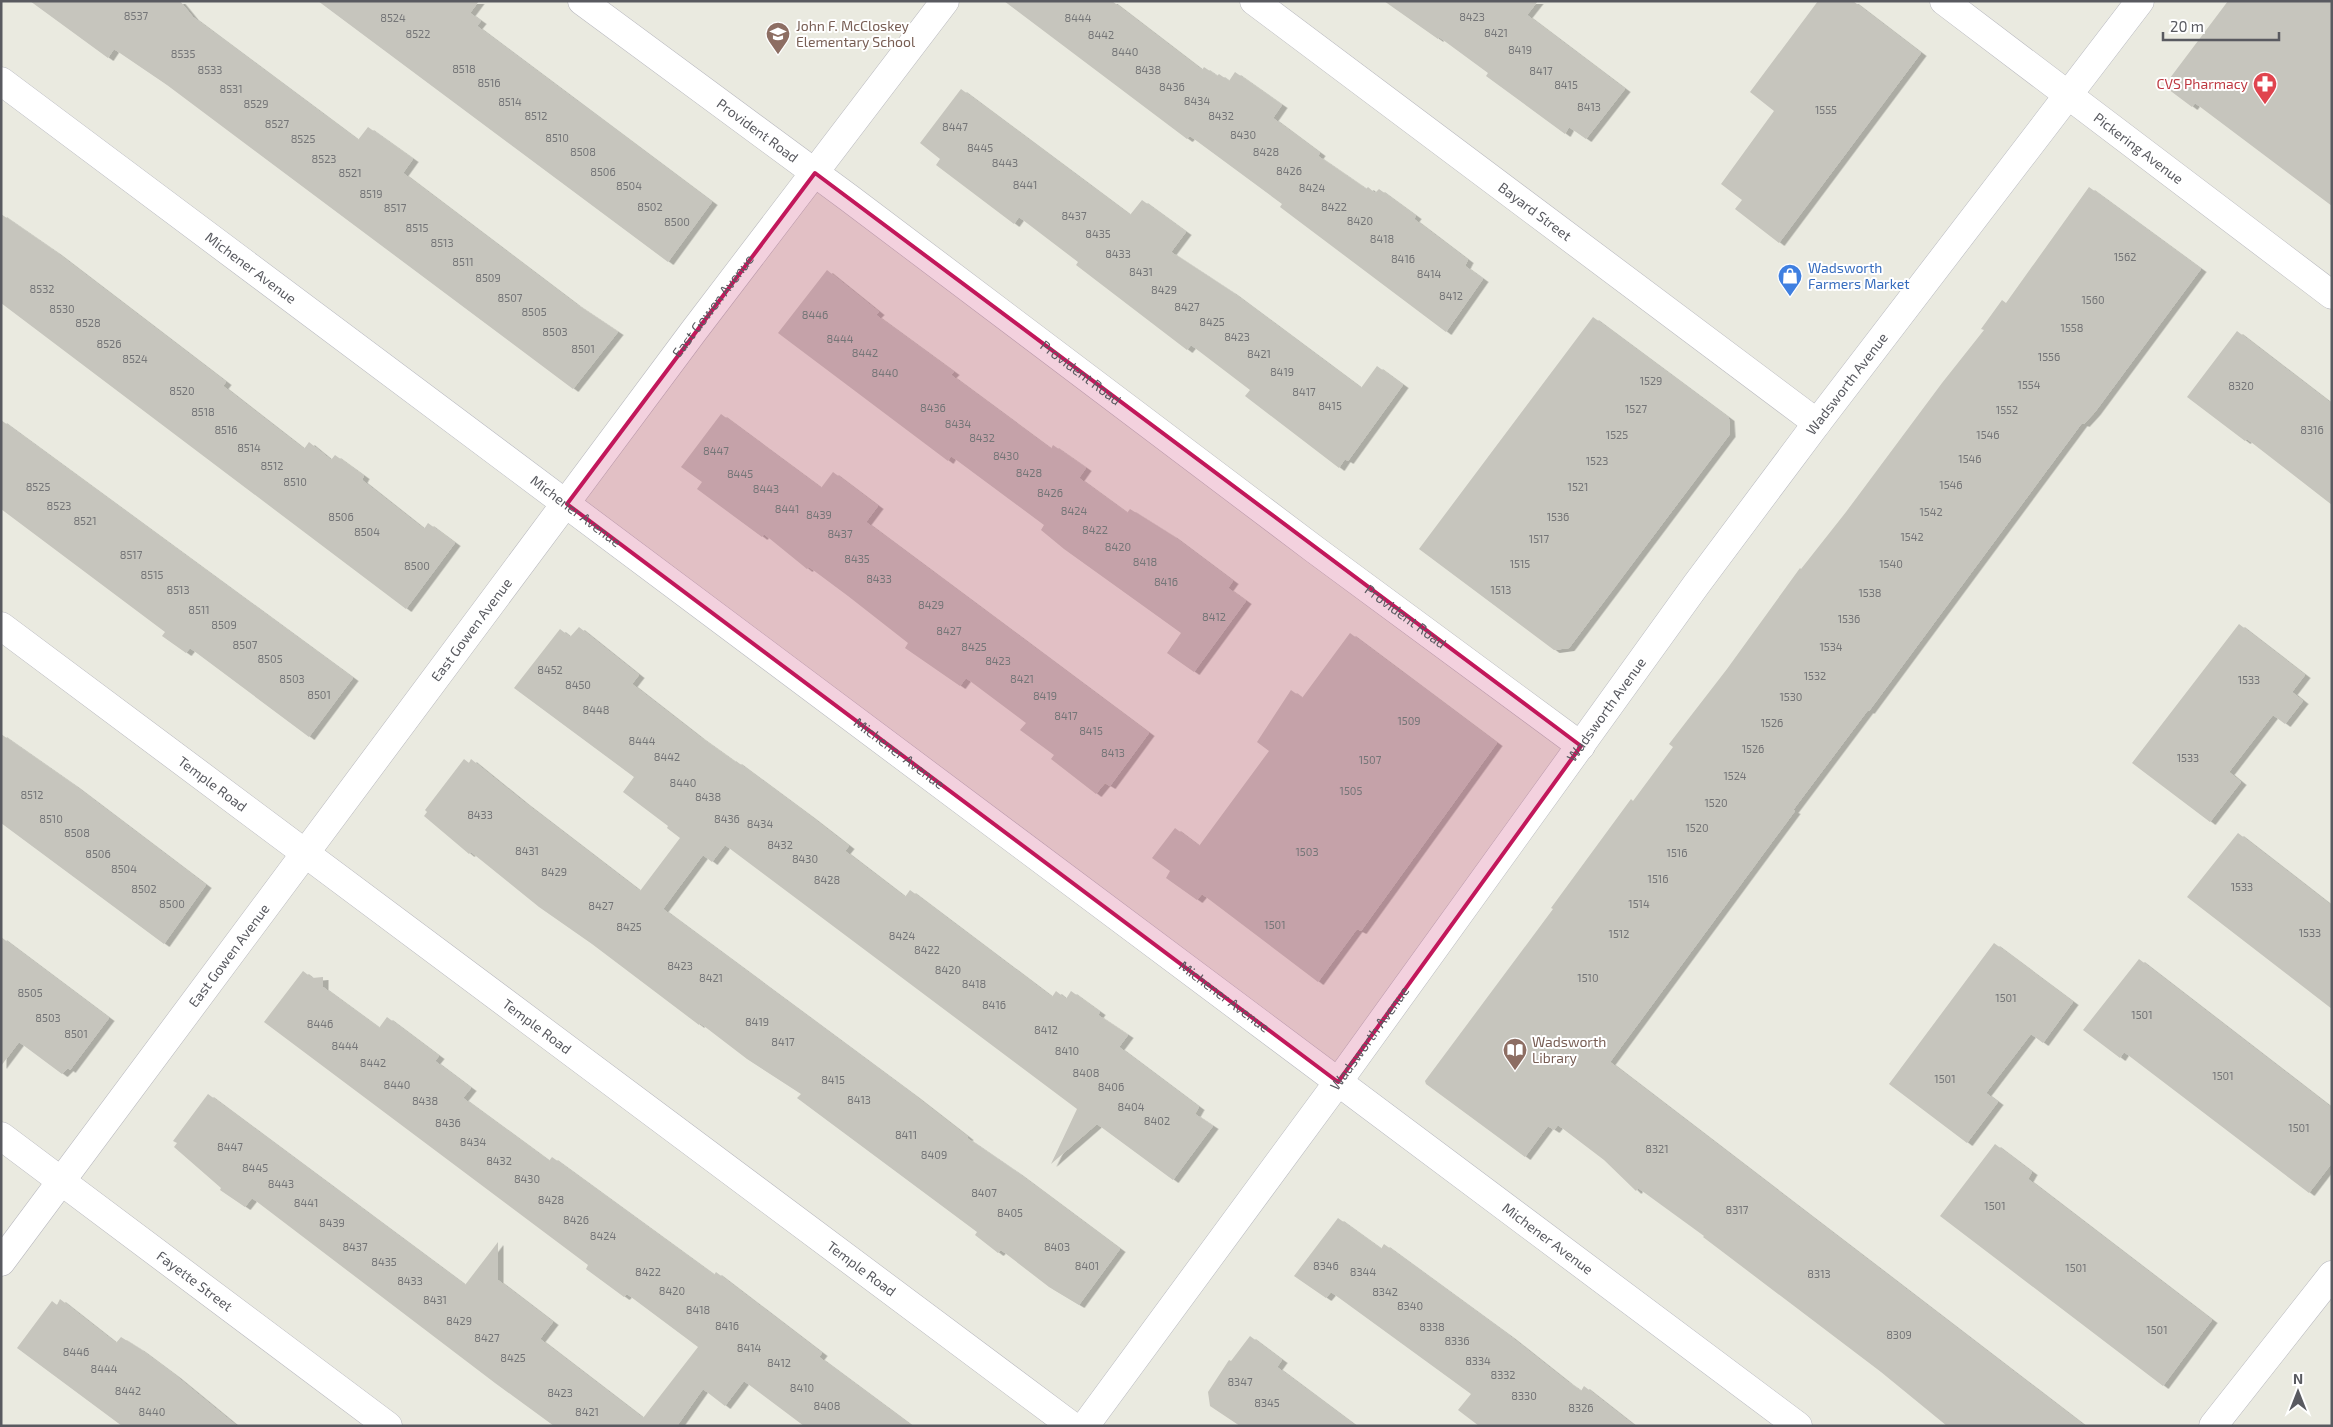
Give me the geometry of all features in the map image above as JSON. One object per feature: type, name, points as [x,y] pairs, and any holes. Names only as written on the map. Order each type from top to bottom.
[{"type":"street","name":"Provident Road","points":[[582,1],[815,173],[1314,549],[1581,746]]},
{"type":"street","name":"East Gowen Avenue","points":[[1,1262],[693,332],[944,1]]},
{"type":"street","name":"Bayard Street","points":[[1254,1],[1817,423]]},
{"type":"street","name":"Pickering Avenue","points":[[1944,1],[2332,295]]},
{"type":"street","name":"Wadsworth Avenue","points":[[1085,1426],[1338,1082],[1817,423],[2140,1]]},
{"type":"street","name":"Michener Avenue","points":[[1,81],[1798,1426]]},
{"type":"street","name":"Temple Road","points":[[1,626],[1072,1426]]},
{"type":"street","name":"Fayette Street","points":[[1,1136],[388,1426]]},
{"type":"street","points":[[2213,1426],[2323,1304],[2332,1276]]},
{"type":"highlighted area","points":[[815,173],[1581,746],[1338,1082],[567,504]]},
{"type":"building","points":[[30,1],[180,1],[193,17],[358,140],[368,127],[413,159],[403,173],[576,304],[618,332],[573,389],[167,85],[114,49],[108,58]]},
{"type":"building","points":[[318,1],[479,1],[470,13],[481,21],[477,26],[712,202],[668,262]]},
{"type":"building","points":[[1004,1],[1112,1],[1202,70],[1204,67],[1217,76],[1219,74],[1229,81],[1235,72],[1282,105],[1273,118],[1320,153],[1318,156],[1366,189],[1368,187],[1375,193],[1379,189],[1416,216],[1414,219],[1468,260],[1465,266],[1483,279],[1446,332],[1280,207],[1282,204],[1190,136],[1187,139]]},
{"type":"building","points":[[1384,1],[1538,1],[1527,15],[1625,89],[1586,139],[1569,127],[1565,134],[1486,76],[1488,73],[1439,37],[1438,39]]},
{"type":"building","points":[[1818,1],[1853,1],[1921,53],[1779,243],[1735,209],[1742,200],[1721,184],[1774,111],[1750,92]]},
{"type":"building","name":"CVS Pharmacy","points":[[2228,1],[2332,1],[2332,206],[2195,103],[2192,107],[2164,86]]},
{"type":"building","points":[[961,89],[1130,215],[1142,200],[1186,232],[1171,252],[1232,292],[1361,388],[1377,366],[1403,385],[1348,461],[1345,459],[1339,468],[1245,396],[1250,390],[1191,345],[1187,350],[1076,265],[1078,262],[1019,217],[1014,224],[936,165],[940,159],[920,143]]},
{"type":"building","points":[[2089,187],[2201,269],[2095,412],[2084,424],[2082,423],[1869,711],[1793,810],[1795,811],[1610,1062],[2085,1426],[1947,1426],[1881,1372],[1704,1236],[1638,1188],[1636,1191],[1604,1160],[1558,1125],[1554,1130],[1548,1126],[1525,1157],[1426,1084],[1425,1081],[1553,909],[1551,908],[1631,799],[1633,801],[1673,747],[1669,744],[1727,669],[1800,568],[1846,512],[1984,330],[1981,329],[2002,300],[2006,303]]},
{"type":"building","points":[[1,214],[56,252],[226,382],[223,386],[304,449],[309,442],[331,460],[335,455],[364,476],[362,480],[424,529],[428,523],[455,543],[406,609],[1,303]]},
{"type":"building","points":[[827,270],[879,312],[876,315],[954,372],[951,375],[1051,449],[1053,445],[1086,468],[1079,478],[1127,513],[1130,509],[1173,536],[1233,581],[1228,588],[1246,601],[1194,672],[1167,653],[1181,633],[1064,549],[1041,530],[1044,525],[951,456],[948,461],[778,333]]},
{"type":"building","points":[[1593,317],[1729,418],[1730,434],[1569,648],[1554,650],[1419,549]]},
{"type":"building","points":[[2237,331],[2332,404],[2332,505],[2247,439],[2245,441],[2187,397]]},
{"type":"building","points":[[721,414],[821,488],[833,472],[878,506],[866,522],[1149,733],[1110,786],[1105,783],[1096,794],[1051,759],[1054,755],[1020,730],[1026,723],[966,678],[960,686],[905,648],[908,643],[848,596],[809,567],[807,569],[764,534],[762,537],[697,489],[702,482],[681,467]]},
{"type":"building","points":[[1,420],[353,678],[309,737],[190,648],[186,653],[162,636],[165,632],[1,509]]},
{"type":"building","points":[[2239,624],[2305,675],[2292,692],[2303,701],[2285,724],[2273,715],[2229,772],[2241,782],[2210,822],[2132,763]]},
{"type":"building","points":[[579,627],[639,675],[632,684],[700,737],[736,761],[849,846],[845,851],[905,897],[910,890],[1052,997],[1056,991],[1066,999],[1071,991],[1100,1012],[1098,1015],[1128,1035],[1119,1047],[1199,1107],[1195,1114],[1213,1126],[1173,1180],[1097,1124],[1051,1164],[1077,1109],[725,845],[712,862],[703,855],[663,909],[914,1095],[967,1138],[1018,1173],[1120,1249],[1079,1305],[1049,1287],[1001,1250],[998,1253],[975,1235],[977,1232],[797,1098],[801,1094],[747,1059],[700,1023],[699,1025],[592,944],[539,907],[471,852],[469,854],[424,816],[427,812],[425,810],[464,759],[469,763],[471,759],[640,891],[680,838],[667,828],[668,826],[623,792],[634,777],[514,688],[560,629],[570,637]]},
{"type":"building","points":[[1350,633],[1497,743],[1361,931],[1357,929],[1318,982],[1202,894],[1197,900],[1166,878],[1170,871],[1152,858],[1175,828],[1199,846],[1269,751],[1257,742],[1291,690],[1302,698]]},
{"type":"building","points":[[1,734],[74,785],[206,885],[164,944],[1,823]]},
{"type":"building","points":[[2238,833],[2332,906],[2332,1009],[2187,897]]},
{"type":"building","points":[[1,937],[109,1018],[70,1070],[68,1068],[62,1074],[19,1042],[1,1066]]},
{"type":"building","points":[[1994,943],[2073,1002],[2043,1043],[2031,1034],[1986,1093],[1998,1102],[1967,1143],[1889,1084]]},
{"type":"building","points":[[2139,959],[2332,1108],[2332,1163],[2309,1193],[2124,1052],[2120,1058],[2083,1030]]},
{"type":"building","points":[[303,971],[312,978],[323,977],[323,987],[379,1028],[387,1017],[439,1056],[435,1061],[471,1088],[463,1098],[549,1161],[552,1157],[714,1275],[716,1272],[822,1353],[819,1357],[912,1426],[804,1426],[744,1381],[725,1406],[703,1389],[677,1426],[554,1426],[252,1198],[245,1207],[220,1190],[221,1188],[174,1147],[177,1143],[173,1141],[208,1094],[465,1285],[498,1242],[498,1280],[553,1322],[540,1339],[643,1418],[698,1347],[627,1294],[624,1297],[586,1269],[588,1265],[264,1022]]},
{"type":"building","points":[[1995,1144],[2032,1172],[2028,1179],[2212,1320],[2163,1386],[1940,1216]]},
{"type":"building","points":[[1338,1218],[1381,1249],[1384,1244],[1510,1336],[1568,1382],[1581,1391],[1584,1386],[1635,1426],[1479,1426],[1458,1410],[1471,1394],[1331,1292],[1326,1298],[1294,1276]]},
{"type":"building","points":[[60,1299],[116,1343],[121,1337],[140,1349],[237,1426],[122,1426],[17,1348],[52,1301],[57,1305]]},
{"type":"building","points":[[1250,1336],[1282,1360],[1277,1367],[1356,1426],[1240,1426],[1210,1406],[1208,1392],[1229,1360],[1231,1361]]},
{"type":"place","name":"John F. McCloskey Elementary School","points":[[778,55]]},
{"type":"place","name":"CVS Pharmacy","points":[[2265,105]]},
{"type":"place","name":"Wadsworth Farmers Market","points":[[1790,297]]},
{"type":"place","name":"Wadsworth Library","points":[[1515,1071]]}]
